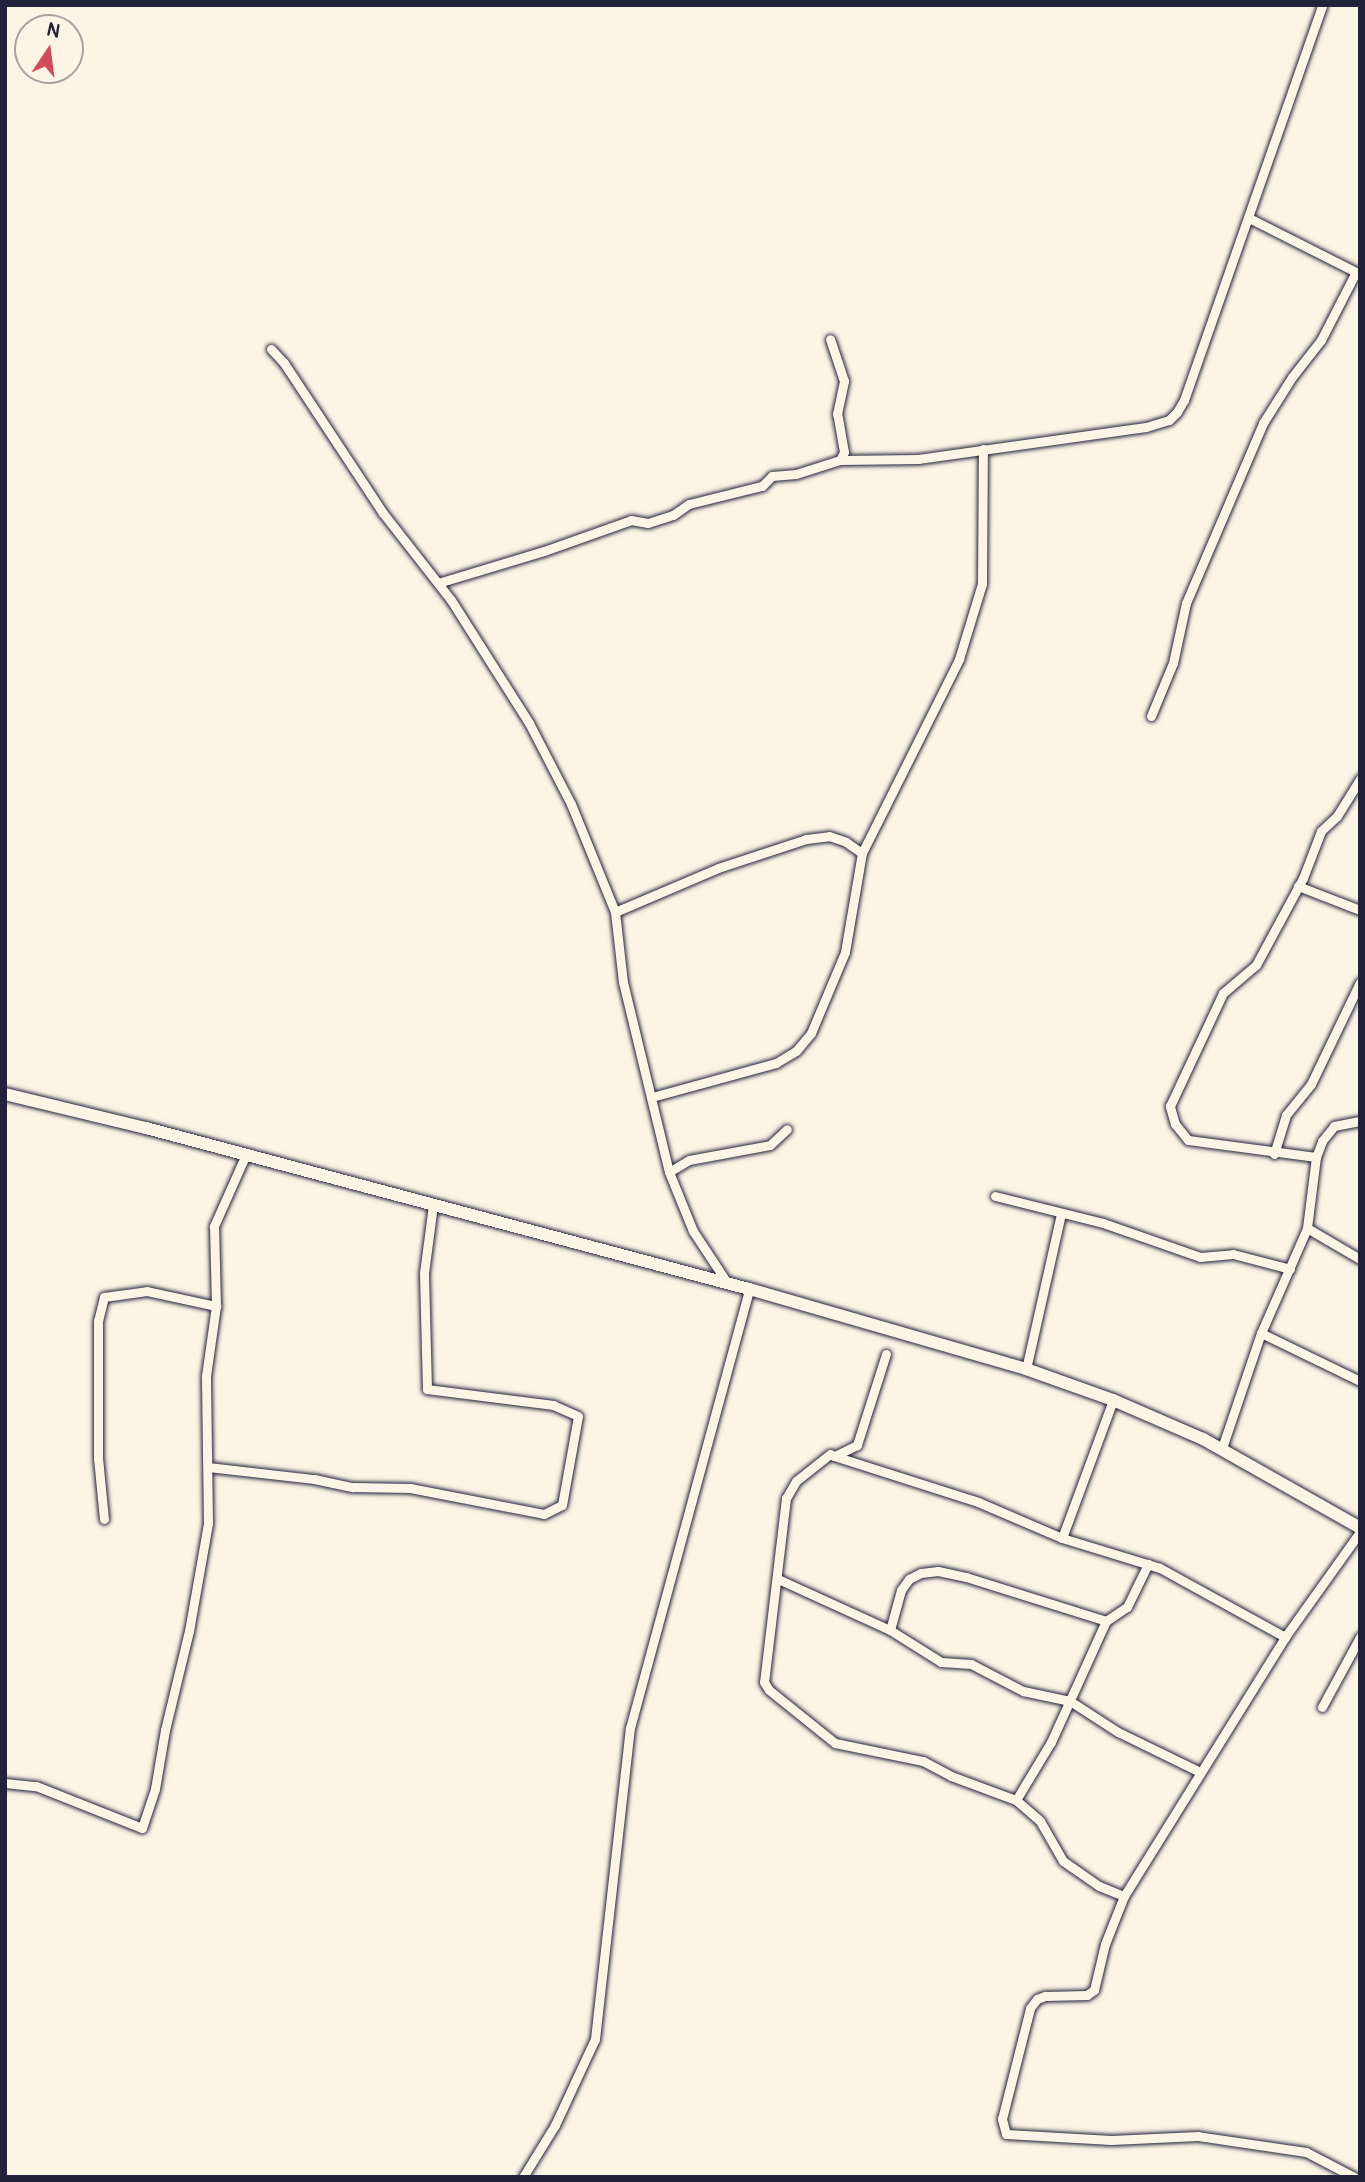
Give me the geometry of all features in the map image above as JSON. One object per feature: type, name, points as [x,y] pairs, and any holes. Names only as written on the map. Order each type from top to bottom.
[{"type":"main road","points":[[5,1094],[246,1154],[727,1283],[1026,1369],[1113,1400],[1222,1448],[1360,1530]]},
{"type":"street","points":[[438,583],[544,551],[631,520],[648,523],[673,515],[689,504],[762,486],[772,476],[796,474],[840,460],[918,458],[1146,427],[1169,420],[1184,400],[1322,5]]},
{"type":"street","points":[[1151,716],[1173,663],[1186,603],[1263,423],[1292,377],[1321,340],[1358,273],[1249,218]]},
{"type":"street","points":[[830,339],[844,381],[837,414],[844,452],[840,460]]},
{"type":"street","points":[[271,349],[284,363],[383,513],[438,583],[529,723],[571,804],[615,912],[623,982],[669,1172],[694,1231],[727,1283]]},
{"type":"street","points":[[652,1097],[776,1063],[796,1051],[811,1033],[845,952],[862,853],[959,659],[982,584],[983,449]]},
{"type":"street","points":[[1316,1157],[1274,1154],[1188,1140],[1175,1124],[1170,1106],[1223,993],[1256,965],[1298,886],[1321,831],[1337,817],[1360,779]]},
{"type":"street","points":[[615,912],[718,868],[806,839],[830,836],[846,842],[862,853]]},
{"type":"street","points":[[1298,886],[1360,910]]},
{"type":"street","points":[[1274,1154],[1286,1115],[1311,1084],[1360,982]]},
{"type":"street","points":[[1222,1448],[1261,1333],[1307,1227],[1316,1157],[1322,1141],[1334,1126],[1360,1121]]},
{"type":"street","points":[[669,1172],[689,1160],[770,1144],[787,1129]]},
{"type":"street","points":[[5,1783],[36,1786],[142,1828],[155,1789],[165,1730],[189,1631],[208,1523],[206,1377],[216,1306],[214,1226],[246,1154]]},
{"type":"street","points":[[995,1196],[1104,1223],[1200,1257],[1233,1254],[1290,1269]]},
{"type":"street","points":[[208,1467],[314,1479],[354,1487],[410,1488],[544,1514],[562,1505],[578,1416],[553,1405],[427,1389],[424,1273],[433,1205]]},
{"type":"street","points":[[1026,1369],[1061,1214]]},
{"type":"street","points":[[1307,1227],[1360,1259]]},
{"type":"street","points":[[523,2177],[555,2126],[595,2039],[631,1728],[749,1289]]},
{"type":"street","points":[[104,1519],[97,1458],[98,1321],[104,1297],[147,1291],[216,1306]]},
{"type":"street","points":[[1261,1333],[1360,1381]]},
{"type":"street","points":[[834,1456],[857,1445],[861,1438],[886,1354]]},
{"type":"street","points":[[1062,1538],[1113,1400]]},
{"type":"street","points":[[1124,1896],[1099,1886],[1063,1861],[1040,1821],[1016,1800],[951,1776],[923,1761],[835,1743],[769,1690],[764,1674],[790,1488],[830,1454],[978,1502],[1062,1538],[1148,1564],[1285,1637]]},
{"type":"street","points":[[1354,2177],[1306,2152],[1198,2136],[1111,2140],[1006,2134],[1002,2119],[1031,2008],[1037,2000],[1045,1996],[1087,1995],[1094,1990],[1105,1944],[1124,1896],[1285,1637],[1360,1530]]},
{"type":"street","points":[[1016,1800],[1051,1742],[1106,1621],[1127,1607],[1148,1564]]},
{"type":"street","points":[[890,1630],[901,1590],[909,1579],[921,1573],[938,1571],[1106,1621]]},
{"type":"street","points":[[778,1579],[890,1630],[941,1662],[971,1664],[1023,1691],[1070,1701],[1118,1732],[1200,1772]]},
{"type":"street","points":[[1322,1707],[1360,1637]]}]
